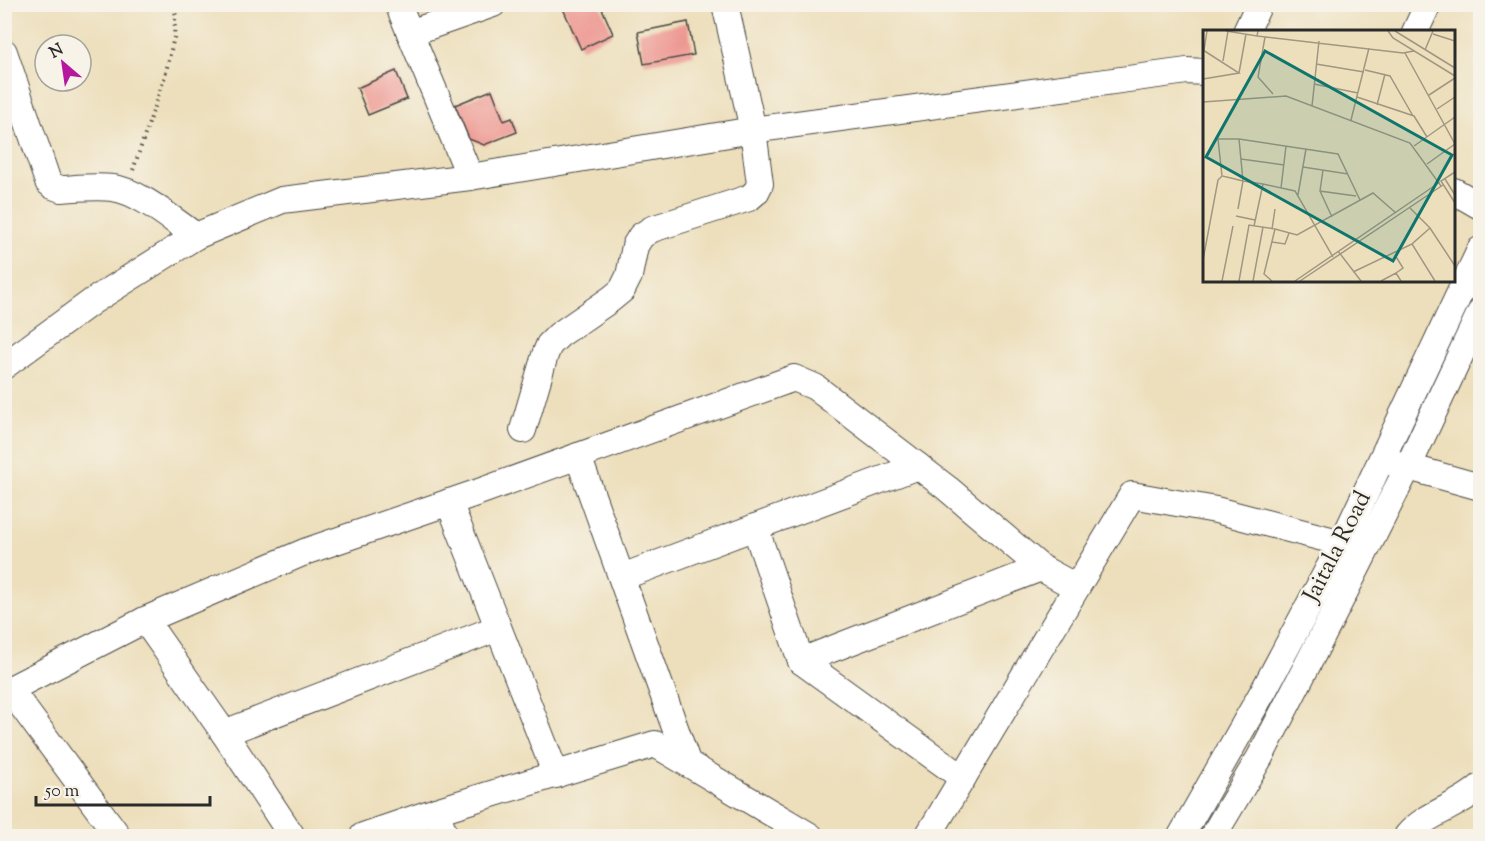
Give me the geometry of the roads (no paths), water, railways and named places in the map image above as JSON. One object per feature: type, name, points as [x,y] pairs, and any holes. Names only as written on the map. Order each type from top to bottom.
[{"type":"street","points":[[398,4],[470,177]]},
{"type":"street","points":[[410,33],[493,4]]},
{"type":"street","points":[[523,430],[544,355],[549,345],[559,335],[622,290],[629,276],[635,246],[641,237],[652,229],[749,198],[756,192],[759,184],[753,130],[725,4]]},
{"type":"street","points":[[1247,30],[1259,4]]},
{"type":"street","points":[[1416,30],[1428,4]]},
{"type":"street","points":[[4,52],[48,182],[61,189],[113,188],[126,191],[142,199],[196,236]]},
{"type":"street","points":[[4,366],[93,301],[196,236],[282,200],[470,177],[753,130],[1187,70],[1203,72]]},
{"type":"street","points":[[1455,192],[1480,206]]},
{"type":"street","name":"Jaitala Road","points":[[1181,837],[1342,543],[1480,250]]},
{"type":"street","name":"Jaitala Road","points":[[1213,837],[1260,757],[1408,467],[1480,313]]},
{"type":"street","points":[[118,837],[14,695],[16,686],[145,620],[307,550],[449,502],[794,378],[815,387],[948,489],[1041,568],[1076,587]]},
{"type":"street","points":[[578,456],[688,764]]},
{"type":"street","points":[[1382,459],[1480,487]]},
{"type":"street","points":[[622,577],[918,466]]},
{"type":"street","points":[[928,837],[1132,495],[1216,510],[1342,543]]},
{"type":"street","points":[[449,502],[556,775]]},
{"type":"street","points":[[755,527],[801,661],[963,778]]},
{"type":"street","points":[[801,661],[1041,568]]},
{"type":"street","points":[[145,620],[224,733],[292,837]]},
{"type":"street","points":[[224,733],[498,628]]},
{"type":"street","points":[[363,837],[436,811],[655,744],[810,837]]},
{"type":"street","points":[[1407,837],[1417,825],[1426,819],[1477,794]]},
{"type":"street","points":[[436,811],[444,837]]}]
